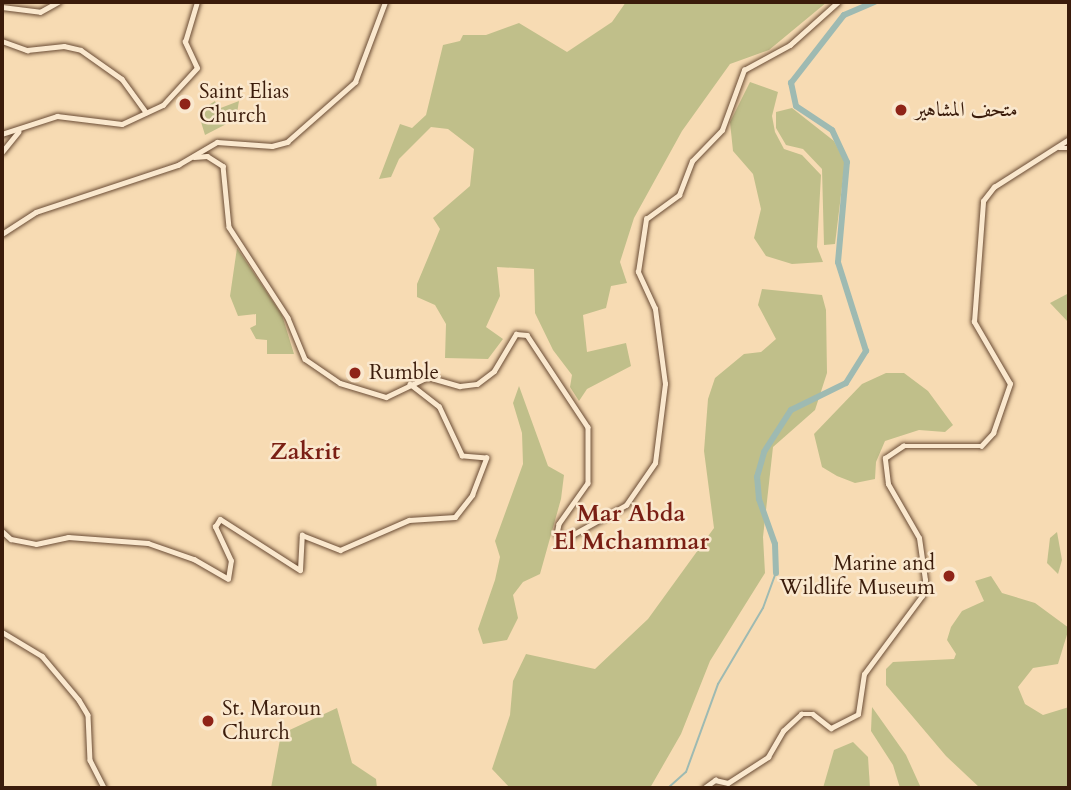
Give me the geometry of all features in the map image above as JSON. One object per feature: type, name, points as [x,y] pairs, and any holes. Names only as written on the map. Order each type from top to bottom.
[{"type":"street","points":[[2,7],[40,12],[58,2]]},
{"type":"street","points":[[2,134],[18,132],[57,116],[115,125],[166,103],[196,71],[197,62],[185,42],[197,2]]},
{"type":"street","points":[[2,234],[36,212],[194,157],[223,140],[281,146],[322,115],[350,89],[363,69],[385,2]]},
{"type":"street","points":[[194,157],[207,156],[223,166],[229,227],[295,330],[306,359],[340,383],[386,397],[428,377],[460,386],[482,382],[500,363],[515,336],[523,333],[588,427],[587,483],[561,518],[559,537],[568,538],[626,505],[651,472],[664,412],[659,327],[638,272],[645,222],[658,207],[684,188],[692,162],[722,130],[744,70],[790,45],[838,2]]},
{"type":"street","points":[[2,41],[27,50],[64,46],[81,50],[122,79],[139,107],[146,112]]},
{"type":"street","points":[[136,116],[139,107]]},
{"type":"street","points":[[2,152],[18,132]]},
{"type":"street","points":[[704,788],[715,780],[728,783],[768,757],[783,731],[801,714],[813,713],[832,728],[858,714],[864,674],[922,596],[925,580],[919,538],[888,484],[885,458],[903,446],[981,446],[992,433],[1010,384],[974,322],[983,201],[994,187],[1058,149],[1069,139]]},
{"type":"street","points":[[1058,149],[1069,148]]},
{"type":"street","points":[[2,531],[11,539],[36,544],[68,537],[148,543],[194,559],[228,579],[231,561],[215,527],[220,519],[300,570],[301,536],[340,550],[409,520],[455,517],[472,495],[486,458],[462,456],[439,407],[410,384]]},
{"type":"street","points":[[2,632],[42,656],[79,700],[88,715],[90,760],[104,788]]},
{"type":"shaded area","points":[[626,2],[827,2],[769,50],[730,64],[682,131],[634,218],[620,262],[627,283],[611,286],[606,308],[583,315],[587,352],[626,343],[631,366],[587,389],[579,401],[570,387],[572,375],[553,350],[535,313],[534,269],[497,267],[500,296],[486,327],[503,339],[488,359],[445,358],[446,324],[435,305],[417,297],[417,284],[440,229],[433,218],[470,186],[474,149],[448,129],[431,127],[399,159],[391,177],[379,179],[400,124],[412,128],[426,115],[443,45],[460,41],[463,35],[486,35],[519,23],[567,52],[612,22]]},
{"type":"shaded area","points":[[750,82],[778,92],[772,116],[775,132],[784,149],[802,155],[821,175],[817,247],[823,262],[792,264],[766,256],[754,238],[761,209],[753,174],[733,151],[730,122]]},
{"type":"shaded area","points":[[215,101],[218,109],[239,101],[236,119],[205,135],[198,112]]},
{"type":"shaded area","points":[[792,108],[834,141],[845,162],[835,244],[824,245],[822,169],[803,149],[786,145],[776,128],[776,112]]},
{"type":"shaded area","points":[[237,248],[282,315],[294,354],[267,354],[267,340],[256,339],[250,328],[256,325],[256,314],[238,316],[230,296]]},
{"type":"shaded area","points":[[762,289],[822,295],[826,310],[827,373],[815,410],[773,447],[763,537],[765,573],[710,661],[681,734],[650,788],[510,788],[492,769],[510,715],[513,681],[526,654],[595,669],[648,619],[714,528],[704,451],[708,399],[715,378],[744,354],[761,352],[776,339],[758,305]]},
{"type":"shaded area","points":[[1069,293],[1069,323],[1050,303]]},
{"type":"shaded area","points":[[886,373],[904,373],[928,391],[953,425],[945,432],[919,430],[885,441],[876,462],[875,479],[855,483],[822,467],[814,434],[862,384]]},
{"type":"shaded area","points":[[519,386],[548,466],[564,475],[561,499],[540,574],[523,582],[513,595],[518,618],[507,640],[483,644],[478,629],[500,557],[495,541],[523,464],[522,433],[513,403]]},
{"type":"shaded area","points":[[1057,532],[1062,560],[1058,574],[1047,563],[1050,538]]},
{"type":"shaded area","points":[[991,576],[1002,593],[1035,603],[1069,628],[1058,664],[1033,668],[1018,687],[1025,704],[1043,715],[1069,707],[1069,788],[980,788],[946,756],[886,685],[886,669],[893,662],[954,659],[956,654],[947,640],[951,627],[962,611],[984,601],[975,581]]},
{"type":"shaded area","points":[[872,707],[906,755],[921,788],[900,788],[893,765],[871,731]]},
{"type":"shaded area","points":[[337,708],[352,763],[376,779],[377,788],[271,788],[281,734]]},
{"type":"shaded area","points":[[853,742],[868,757],[870,788],[823,788],[834,750]]},
{"type":"waterway","points":[[776,573],[775,544],[759,499],[757,477],[764,452],[791,410],[846,383],[866,351],[838,262],[847,162],[832,130],[796,106],[791,83],[844,15],[874,2]]},
{"type":"waterway","points":[[668,788],[686,772],[718,684],[763,608],[776,573]]},
{"type":"place","name":"Saint Elias Church","points":[[185,104]]},
{"type":"place","name":"متحف المشاهير","points":[[901,110]]},
{"type":"place","name":"Rumble","points":[[355,373]]},
{"type":"place","name":"Marine and Wildlife Museum","points":[[949,576]]},
{"type":"place","name":"St. Maroun Church","points":[[208,721]]},
{"type":"district","name":"Zakrit","points":[[305,452]]},
{"type":"district","name":"Mar Abda El Mchammar","points":[[631,528]]}]
